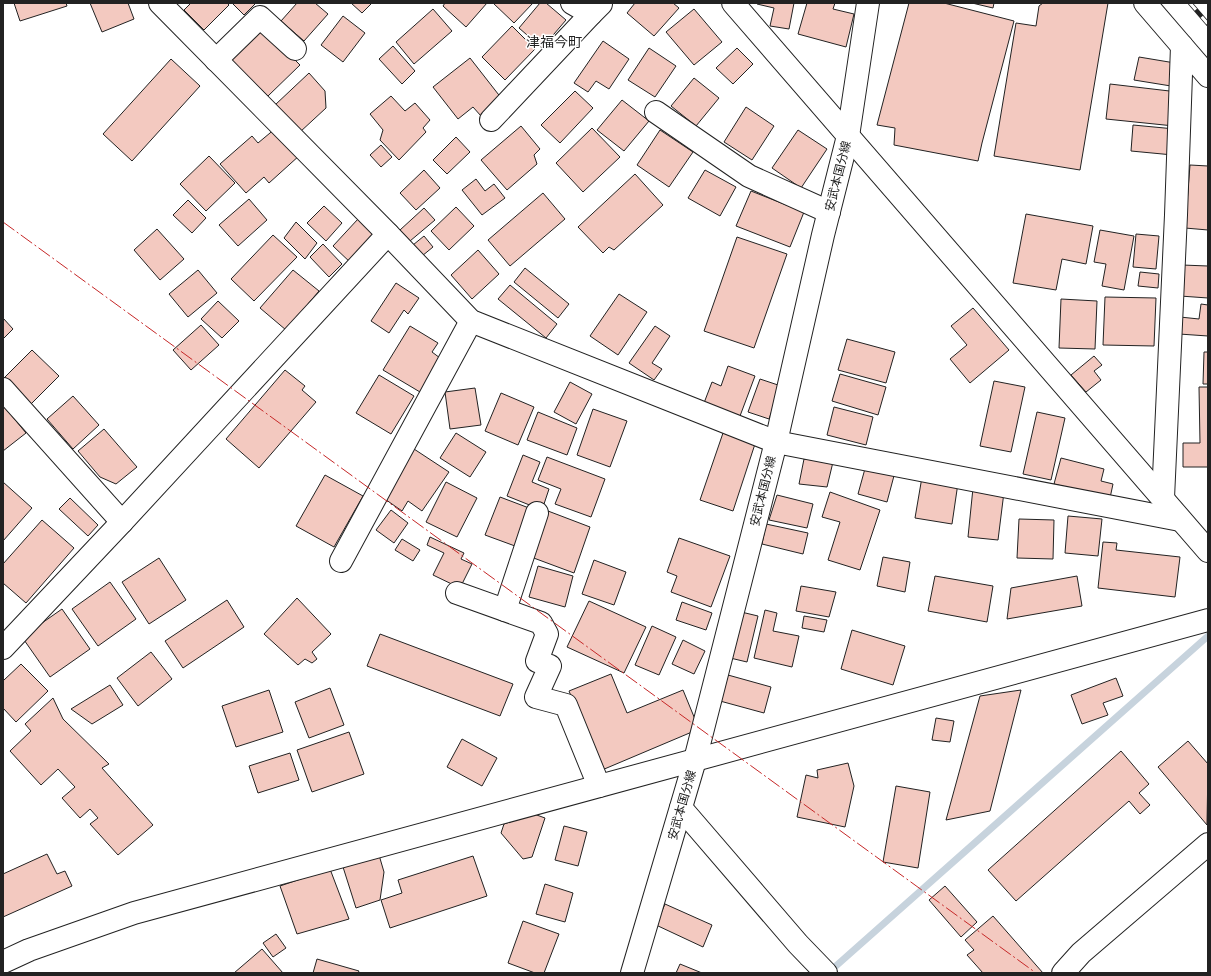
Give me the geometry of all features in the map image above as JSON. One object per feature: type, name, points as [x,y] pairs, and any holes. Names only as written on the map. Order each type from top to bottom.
[{"type":"street","points":[[160,3],[388,234],[471,321],[776,442],[1180,520]]},
{"type":"street","points":[[572,3],[597,8]]},
{"type":"street","points":[[733,3],[1208,551]]},
{"type":"street","name":"安武本国分線","points":[[632,973],[695,760],[776,442],[848,136],[868,3]]},
{"type":"street","points":[[1145,3],[1208,76]]},
{"type":"street","points":[[491,120],[597,8]]},
{"type":"street","points":[[216,60],[260,18],[295,49]]},
{"type":"street","points":[[1163,498],[1182,46]]},
{"type":"street","points":[[656,112],[748,176],[829,212]]},
{"type":"street","points":[[3,648],[122,522],[388,234]]},
{"type":"street","points":[[341,561],[471,321]]},
{"type":"street","points":[[3,389],[122,522]]},
{"type":"street","points":[[505,610],[537,513]]},
{"type":"street","points":[[456,593],[541,623],[547,634],[537,661],[550,666],[536,697],[566,704],[599,786]]},
{"type":"street","points":[[3,962],[29,950],[134,914],[1208,620]]},
{"type":"street","points":[[681,808],[798,944],[826,973]]},
{"type":"street","points":[[1063,973],[1081,953],[1208,844]]},
{"type":"building","points":[[14,3],[66,3],[67,6],[20,21]]},
{"type":"building","points":[[90,3],[128,3],[134,19],[102,32]]},
{"type":"building","points":[[191,3],[227,3],[229,5],[204,30],[184,10]]},
{"type":"building","points":[[232,3],[256,3],[244,15]]},
{"type":"building","points":[[297,3],[315,3],[328,14],[304,41],[281,21]]},
{"type":"building","points":[[351,3],[372,3],[362,13]]},
{"type":"building","points":[[445,3],[487,3],[466,27],[443,6]]},
{"type":"building","points":[[493,3],[533,3],[514,23]]},
{"type":"building","points":[[540,3],[546,3],[566,20],[542,48],[519,28]]},
{"type":"building","points":[[635,3],[673,3],[679,8],[654,36],[627,13]]},
{"type":"building","points":[[757,3],[794,3],[789,29],[770,26],[774,8]]},
{"type":"building","points":[[807,3],[835,3],[833,9],[854,14],[846,47],[798,34]]},
{"type":"building","points":[[909,3],[944,3],[1014,21],[978,161],[894,145],[895,128],[877,125]]},
{"type":"building","points":[[972,3],[994,3],[993,8]]},
{"type":"building","points":[[1043,3],[1108,3],[1080,170],[994,156],[1016,23],[1036,26],[1039,6]]},
{"type":"building","points":[[433,9],[452,31],[414,64],[396,42]]},
{"type":"building","points":[[694,9],[722,42],[694,65],[666,32]]},
{"type":"building","points":[[343,16],[365,33],[343,62],[321,45]]},
{"type":"building","points":[[259,24],[300,65],[268,96],[227,55]]},
{"type":"building","points":[[512,26],[535,49],[505,80],[482,57]]},
{"type":"building","points":[[603,41],[629,59],[609,89],[596,81],[588,92],[574,83]]},
{"type":"building","points":[[393,46],[415,71],[402,84],[379,59]]},
{"type":"building","points":[[649,48],[676,66],[655,97],[628,80]]},
{"type":"building","points":[[737,48],[753,64],[733,84],[716,68]]},
{"type":"building","points":[[1139,57],[1175,63],[1171,86],[1134,80]]},
{"type":"building","points":[[470,58],[502,99],[481,116],[473,107],[458,119],[433,87]]},
{"type":"building","points":[[171,59],[200,86],[132,161],[103,134]]},
{"type":"building","points":[[309,73],[325,91],[326,108],[300,132],[275,105]]},
{"type":"building","points":[[694,78],[719,98],[696,126],[671,106]]},
{"type":"building","points":[[1110,84],[1178,92],[1174,126],[1106,119]]},
{"type":"building","points":[[575,91],[593,108],[560,143],[541,125]]},
{"type":"building","points":[[391,96],[405,111],[415,103],[430,120],[423,128],[426,132],[399,160],[380,140],[383,130],[370,114]]},
{"type":"building","points":[[622,100],[649,121],[624,151],[597,130]]},
{"type":"building","points":[[746,107],[774,126],[752,160],[724,142]]},
{"type":"building","points":[[1133,125],[1175,129],[1173,155],[1131,151]]},
{"type":"building","points":[[521,126],[540,149],[534,155],[537,164],[507,190],[481,160]]},
{"type":"building","points":[[276,128],[300,155],[269,183],[264,177],[246,193],[220,164],[252,136],[258,143]]},
{"type":"building","points":[[592,128],[620,157],[583,192],[556,163]]},
{"type":"building","points":[[660,130],[693,152],[669,187],[637,165]]},
{"type":"building","points":[[798,130],[827,149],[801,188],[772,168]]},
{"type":"building","points":[[456,137],[470,152],[447,174],[433,160]]},
{"type":"building","points":[[381,145],[392,157],[381,167],[370,155]]},
{"type":"building","points":[[209,156],[235,183],[206,211],[180,184]]},
{"type":"building","points":[[1190,165],[1208,166],[1208,230],[1185,228]]},
{"type":"building","points":[[424,170],[440,188],[416,210],[400,193]]},
{"type":"building","points":[[705,170],[736,187],[720,216],[688,198]]},
{"type":"building","points":[[635,174],[663,205],[614,250],[609,247],[603,253],[578,227]]},
{"type":"building","points":[[476,179],[485,191],[494,184],[505,198],[482,215],[462,190]]},
{"type":"building","points":[[751,191],[804,212],[790,247],[736,226]]},
{"type":"building","points":[[543,193],[565,219],[510,266],[488,240]]},
{"type":"building","points":[[249,199],[267,220],[238,246],[219,225]]},
{"type":"building","points":[[188,200],[206,218],[192,233],[173,215]]},
{"type":"building","points":[[324,206],[342,223],[326,241],[307,223]]},
{"type":"building","points":[[456,207],[474,226],[449,250],[431,231]]},
{"type":"building","points":[[424,208],[435,220],[410,241],[400,230]]},
{"type":"building","points":[[1026,214],[1093,226],[1086,264],[1062,259],[1056,290],[1013,283]]},
{"type":"building","points":[[358,219],[376,236],[352,264],[333,246]]},
{"type":"building","points":[[296,222],[317,243],[305,259],[284,238]]},
{"type":"building","points":[[157,229],[184,259],[160,280],[134,250]]},
{"type":"building","points":[[1100,230],[1134,236],[1124,290],[1102,286],[1106,264],[1094,262]]},
{"type":"building","points":[[1136,234],[1159,236],[1156,269],[1133,267]]},
{"type":"building","points":[[273,235],[297,257],[254,301],[231,279]]},
{"type":"building","points":[[424,236],[433,247],[422,256],[413,245]]},
{"type":"building","points":[[737,237],[787,254],[754,348],[704,331]]},
{"type":"building","points":[[323,244],[342,264],[329,277],[310,257]]},
{"type":"building","points":[[478,250],[499,274],[472,299],[451,275]]},
{"type":"building","points":[[1182,265],[1208,266],[1208,298],[1180,296]]},
{"type":"building","points":[[525,268],[569,304],[558,318],[514,282]]},
{"type":"building","points":[[198,270],[217,293],[188,317],[169,294]]},
{"type":"building","points":[[293,270],[319,291],[286,330],[260,308]]},
{"type":"building","points":[[1140,272],[1159,274],[1158,288],[1138,286]]},
{"type":"building","points":[[396,283],[419,298],[408,314],[404,310],[389,333],[371,321]]},
{"type":"building","points":[[510,285],[557,324],[546,338],[498,299]]},
{"type":"building","points":[[619,294],[647,312],[618,355],[590,336]]},
{"type":"building","points":[[1105,297],[1156,298],[1154,346],[1103,345]]},
{"type":"building","points":[[1061,299],[1097,301],[1095,349],[1059,348]]},
{"type":"building","points":[[218,301],[239,321],[222,338],[201,319]]},
{"type":"building","points":[[1201,304],[1208,305],[1208,336],[1179,334],[1180,317],[1199,319]]},
{"type":"building","points":[[973,308],[1009,350],[970,383],[950,359],[967,345],[951,326]]},
{"type":"building","points":[[3,318],[13,329],[3,339]]},
{"type":"building","points":[[201,325],[219,345],[191,370],[173,350]]},
{"type":"building","points":[[410,326],[438,343],[432,352],[440,358],[420,392],[383,370]]},
{"type":"building","points":[[655,326],[670,336],[652,363],[662,369],[654,380],[629,363]]},
{"type":"building","points":[[847,339],[895,352],[886,383],[838,370]]},
{"type":"building","points":[[32,350],[59,376],[29,406],[3,379]]},
{"type":"building","points":[[1204,352],[1208,352],[1208,384],[1203,384]]},
{"type":"building","points":[[1094,356],[1102,365],[1094,371],[1101,380],[1086,392],[1071,375]]},
{"type":"building","points":[[728,366],[755,376],[740,416],[704,403],[712,382],[721,386]]},
{"type":"building","points":[[285,370],[305,386],[302,390],[316,402],[259,468],[226,439]]},
{"type":"building","points":[[840,374],[886,387],[878,415],[832,401]]},
{"type":"building","points":[[379,375],[414,396],[391,434],[356,413]]},
{"type":"building","points":[[760,379],[781,386],[769,419],[748,412]]},
{"type":"building","points":[[994,381],[1025,387],[1011,452],[980,446]]},
{"type":"building","points":[[570,382],[592,394],[576,424],[554,412]]},
{"type":"building","points":[[1199,387],[1208,387],[1208,467],[1183,467],[1183,443],[1200,443]]},
{"type":"building","points":[[475,388],[481,425],[450,429],[445,392]]},
{"type":"building","points":[[501,393],[534,407],[518,445],[485,431]]},
{"type":"building","points":[[73,396],[99,425],[73,449],[47,419]]},
{"type":"building","points":[[3,405],[26,433],[3,451]]},
{"type":"building","points":[[834,407],[873,417],[866,445],[827,435]]},
{"type":"building","points":[[593,409],[627,421],[610,467],[577,455]]},
{"type":"building","points":[[538,412],[577,428],[567,455],[527,440]]},
{"type":"building","points":[[1037,412],[1065,418],[1051,480],[1023,474]]},
{"type":"building","points":[[104,429],[137,467],[116,484],[100,477],[78,451]]},
{"type":"building","points":[[456,433],[486,452],[470,477],[440,458]]},
{"type":"building","points":[[723,433],[755,444],[733,511],[700,500]]},
{"type":"building","points":[[414,449],[449,472],[422,511],[408,501],[402,511],[382,497]]},
{"type":"building","points":[[523,455],[540,462],[532,482],[549,489],[542,510],[507,496]]},
{"type":"building","points":[[547,457],[605,479],[591,517],[555,504],[561,489],[538,480]]},
{"type":"building","points":[[1061,458],[1104,469],[1101,481],[1113,484],[1110,498],[1054,484]]},
{"type":"building","points":[[804,459],[833,462],[827,487],[799,484]]},
{"type":"building","points":[[866,465],[895,472],[887,502],[858,494]]},
{"type":"building","points":[[325,475],[363,496],[334,547],[296,526]]},
{"type":"building","points":[[922,477],[958,483],[952,524],[915,518]]},
{"type":"building","points":[[3,482],[32,508],[3,541]]},
{"type":"building","points":[[446,482],[477,498],[457,537],[426,522]]},
{"type":"building","points":[[973,488],[1004,492],[998,540],[968,537]]},
{"type":"building","points":[[830,492],[880,510],[860,570],[828,560],[840,522],[822,517]]},
{"type":"building","points":[[777,495],[813,504],[807,528],[769,520]]},
{"type":"building","points":[[500,497],[529,508],[515,546],[485,535]]},
{"type":"building","points":[[70,498],[98,525],[88,536],[59,509]]},
{"type":"building","points":[[391,510],[408,523],[394,543],[376,530]]},
{"type":"building","points":[[548,511],[590,527],[574,573],[531,557]]},
{"type":"building","points":[[1068,516],[1102,519],[1098,556],[1065,553]]},
{"type":"building","points":[[1019,519],[1054,520],[1053,559],[1017,558]]},
{"type":"building","points":[[42,520],[74,548],[26,603],[3,583],[3,564]]},
{"type":"building","points":[[766,524],[808,533],[803,554],[762,544]]},
{"type":"building","points":[[430,537],[464,553],[461,559],[472,564],[460,588],[433,575],[444,553],[427,545]]},
{"type":"building","points":[[679,538],[730,556],[711,607],[671,592],[677,576],[667,572]]},
{"type":"building","points":[[402,539],[420,550],[413,561],[395,550]]},
{"type":"building","points":[[1103,542],[1117,543],[1116,550],[1180,557],[1175,597],[1098,588]]},
{"type":"building","points":[[883,557],[910,562],[905,592],[877,586]]},
{"type":"building","points":[[159,558],[186,600],[149,624],[122,582]]},
{"type":"building","points":[[594,560],[626,572],[614,605],[582,594]]},
{"type":"building","points":[[538,566],[573,576],[565,607],[529,597]]},
{"type":"building","points":[[935,576],[993,586],[987,622],[928,611]]},
{"type":"building","points":[[1077,576],[1082,606],[1007,619],[1011,588]]},
{"type":"building","points":[[110,582],[136,619],[98,646],[72,609]]},
{"type":"building","points":[[801,586],[836,592],[829,617],[796,611]]},
{"type":"building","points":[[297,598],[331,634],[312,652],[317,659],[312,663],[305,659],[298,665],[264,634]]},
{"type":"building","points":[[227,600],[244,627],[183,668],[165,641]]},
{"type":"building","points":[[589,601],[646,627],[624,673],[567,647]]},
{"type":"building","points":[[682,602],[712,613],[706,630],[676,620]]},
{"type":"building","points":[[62,609],[90,649],[50,677],[22,637]]},
{"type":"building","points":[[765,610],[777,613],[773,631],[799,636],[792,667],[754,658]]},
{"type":"building","points":[[737,611],[758,616],[747,662],[726,657]]},
{"type":"building","points":[[804,616],[827,620],[824,632],[802,628]]},
{"type":"building","points":[[652,626],[676,637],[659,675],[635,665]]},
{"type":"building","points":[[852,630],[905,646],[893,685],[841,669]]},
{"type":"building","points":[[380,634],[513,684],[500,716],[367,666]]},
{"type":"building","points":[[683,640],[705,651],[694,674],[672,664]]},
{"type":"building","points":[[151,652],[172,679],[138,706],[117,678]]},
{"type":"building","points":[[21,664],[48,691],[16,722],[3,708],[3,679],[4,680]]},
{"type":"building","points":[[611,674],[627,713],[683,690],[699,729],[602,770],[569,691]]},
{"type":"building","points":[[728,675],[771,687],[764,713],[720,701]]},
{"type":"building","points":[[1116,678],[1123,696],[1103,703],[1108,715],[1082,724],[1071,695]]},
{"type":"building","points":[[110,685],[123,705],[92,724],[71,709]]},
{"type":"building","points":[[330,688],[344,725],[309,738],[295,702]]},
{"type":"building","points":[[269,690],[283,732],[236,747],[222,706]]},
{"type":"building","points":[[1021,690],[990,811],[946,820],[980,696]]},
{"type":"building","points":[[53,698],[63,719],[109,764],[102,768],[153,825],[118,855],[90,824],[98,818],[90,809],[80,818],[62,798],[75,787],[58,769],[41,785],[10,751],[31,731],[25,724]]},
{"type":"building","points":[[936,718],[954,721],[950,742],[932,740]]},
{"type":"building","points":[[349,732],[364,774],[312,792],[297,750]]},
{"type":"building","points":[[462,739],[497,758],[482,786],[447,767]]},
{"type":"building","points":[[1188,741],[1208,764],[1207,825],[1158,767]]},
{"type":"building","points":[[1121,751],[1149,784],[1139,793],[1150,805],[1140,814],[1129,801],[1016,901],[988,870]]},
{"type":"building","points":[[290,753],[299,780],[258,793],[249,766]]},
{"type":"building","points":[[848,763],[854,786],[845,827],[797,817],[806,775],[818,778],[817,770]]},
{"type":"building","points":[[896,786],[930,792],[918,868],[883,862]]},
{"type":"building","points":[[534,814],[545,818],[532,857],[523,859],[501,833],[504,824]]},
{"type":"building","points":[[564,826],[587,832],[578,866],[555,860]]},
{"type":"building","points":[[47,854],[57,874],[65,871],[72,886],[3,917],[3,874]]},
{"type":"building","points":[[379,855],[384,872],[380,900],[356,908],[343,867]]},
{"type":"building","points":[[473,856],[487,896],[390,928],[381,900],[402,893],[398,880]]},
{"type":"building","points":[[330,869],[349,919],[297,934],[280,886]]},
{"type":"building","points":[[545,884],[573,893],[565,922],[536,914]]},
{"type":"building","points":[[945,886],[977,922],[961,937],[929,900]]},
{"type":"building","points":[[665,904],[712,925],[703,947],[656,925]]},
{"type":"building","points":[[993,916],[1043,973],[983,973],[967,955],[974,950],[965,940]]},
{"type":"building","points":[[523,921],[559,934],[544,973],[535,973],[508,963]]},
{"type":"building","points":[[276,934],[286,948],[273,957],[263,943]]},
{"type":"building","points":[[262,949],[283,973],[234,973]]},
{"type":"building","points":[[317,959],[359,971],[358,973],[313,973]]},
{"type":"building","points":[[680,964],[702,973],[676,973]]},
{"type":"waterway","points":[[828,973],[1208,636]]},
{"type":"railway","points":[[1190,3],[1208,24]]},
{"type":"power","points":[[3,222],[1036,973]]},
{"type":"district","name":"津福今町","points":[[554,42]]}]
